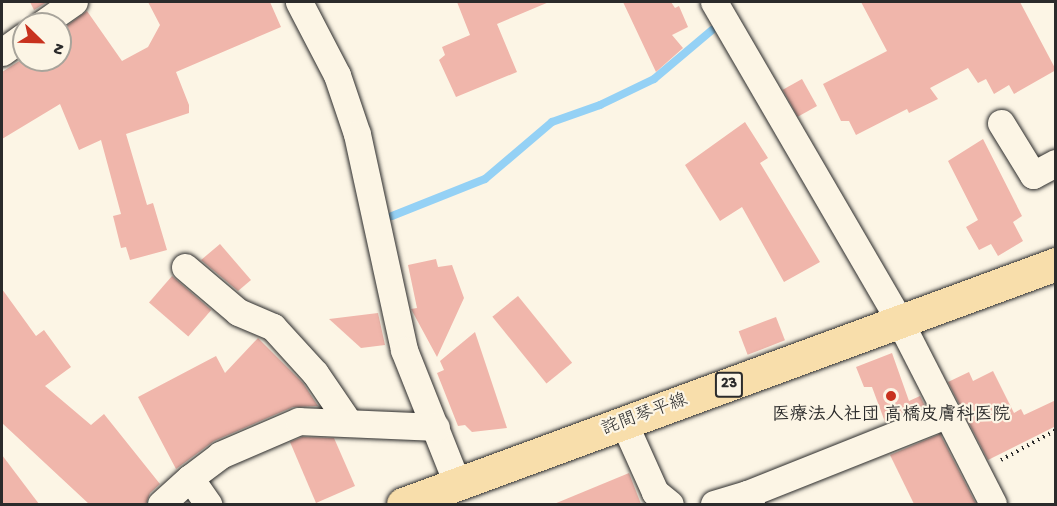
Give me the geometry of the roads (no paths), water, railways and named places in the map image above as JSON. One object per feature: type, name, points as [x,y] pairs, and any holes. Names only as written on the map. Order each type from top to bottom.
[{"type":"main road","name":"詫間琴平線","points":[[403,504],[458,486],[1056,264]]},
{"type":"street","points":[[59,12],[74,2]]},
{"type":"street","points":[[714,2],[900,322],[993,504]]},
{"type":"street","points":[[307,4],[337,75],[357,134],[404,350],[458,486]]},
{"type":"street","points":[[1001,123],[1033,175],[1056,163]]},
{"type":"street","points":[[185,267],[238,312],[273,327],[315,373],[347,420]]},
{"type":"street","points":[[714,504],[749,499],[946,415]]},
{"type":"street","points":[[161,504],[190,477],[220,455],[272,430],[299,421],[347,420],[436,427]]},
{"type":"street","points":[[624,423],[655,492],[670,504]]},
{"type":"street","points":[[190,477],[208,504]]},
{"type":"waterway","points":[[392,216],[485,179],[552,122],[600,105],[654,79],[712,30]]},
{"type":"place","name":"医療法人社団 高橋皮膚科医院","points":[[891,396]]}]
